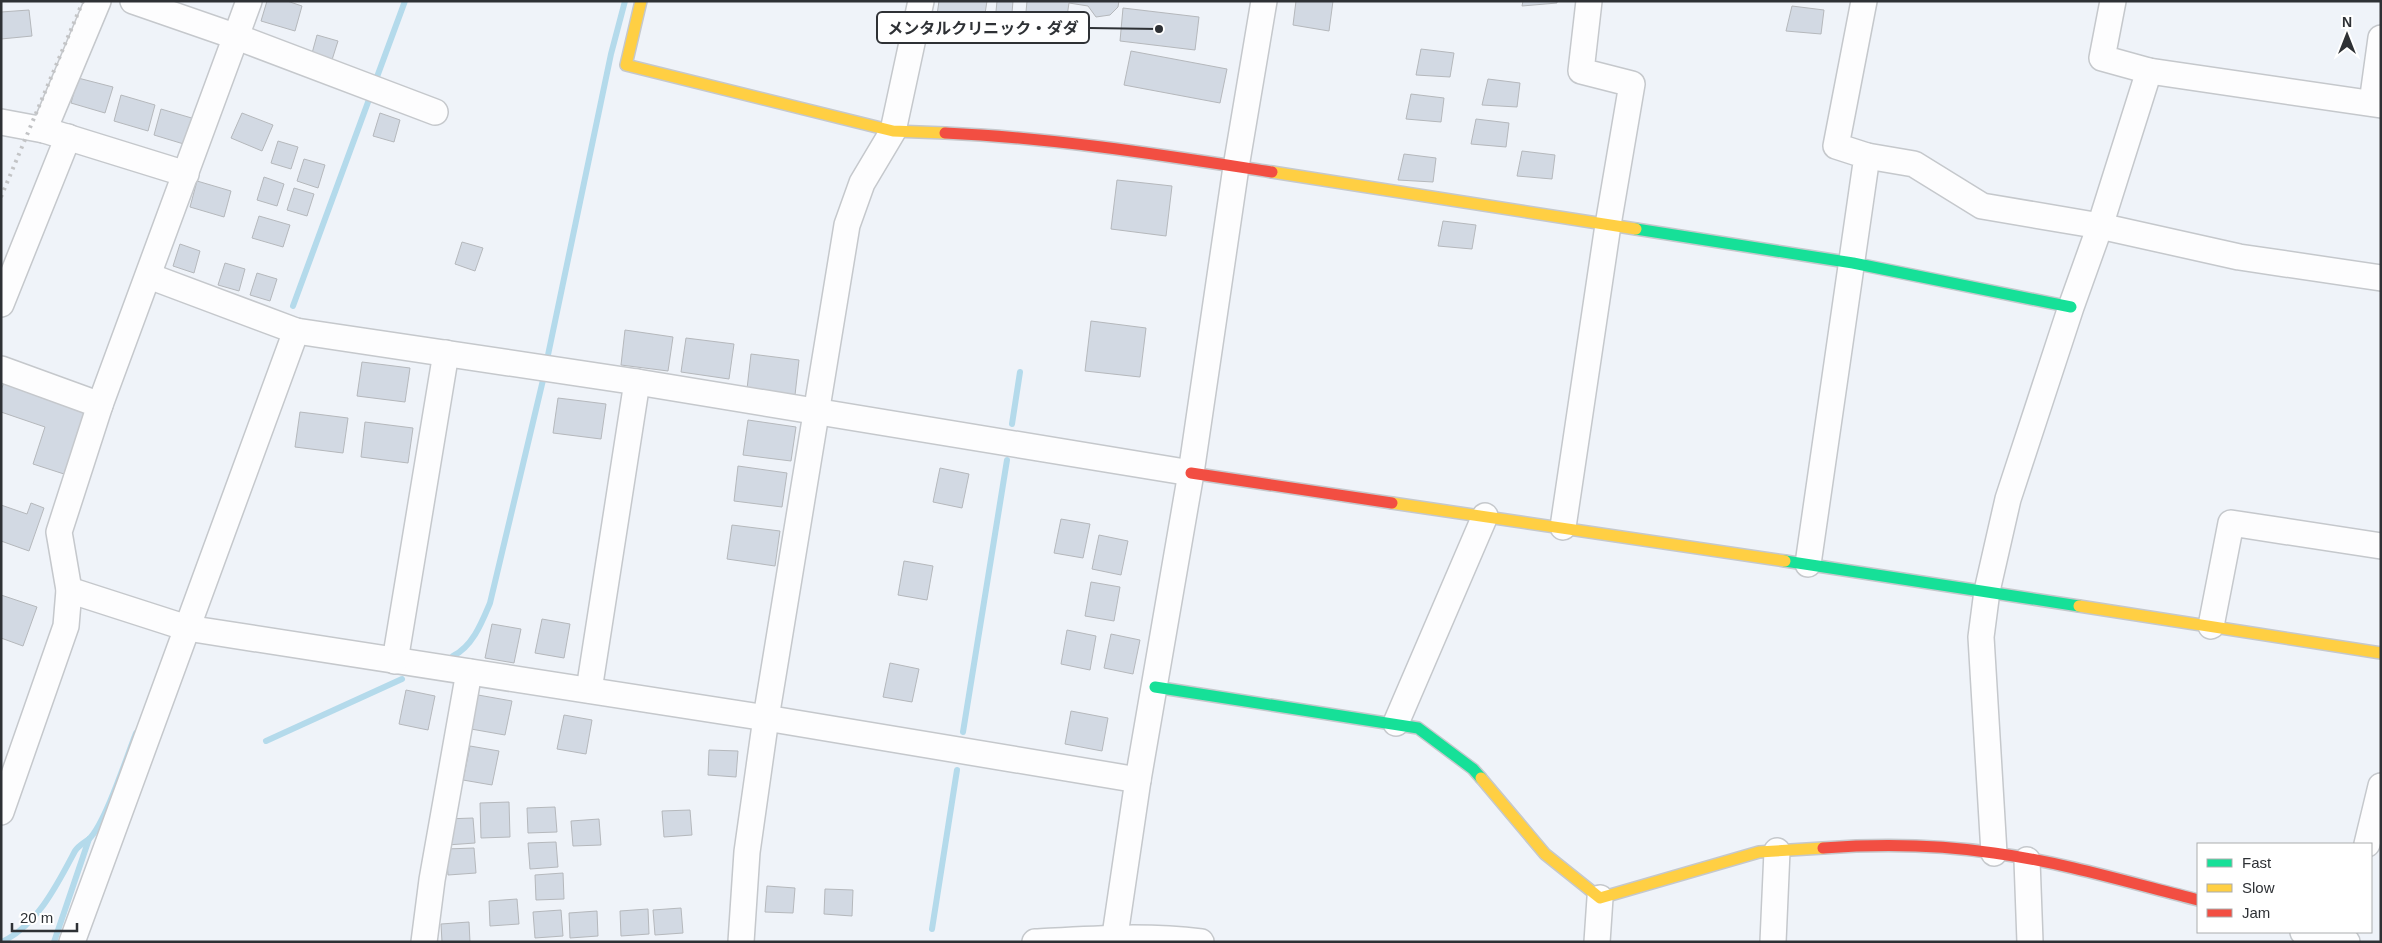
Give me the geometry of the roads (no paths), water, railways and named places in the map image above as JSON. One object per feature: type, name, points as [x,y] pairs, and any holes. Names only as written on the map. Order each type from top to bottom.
[{"type":"street","points":[[44,130],[98,1]]},
{"type":"street","points":[[133,1],[237,37],[435,112]]},
{"type":"street","points":[[1,812],[66,626],[69,590],[59,532],[100,405],[249,1]]},
{"type":"street","points":[[641,1],[626,65],[893,131],[1016,136],[1099,145],[1236,168],[1853,263],[2071,307]]},
{"type":"street","points":[[741,942],[747,852],[766,718],[846,226],[862,183],[893,131],[921,1]]},
{"type":"street","points":[[1114,940],[1138,780],[1191,472],[1236,168],[1264,1]]},
{"type":"street","points":[[1563,527],[1608,226],[1632,84],[1581,71],[1589,1]]},
{"type":"street","points":[[1864,1],[1836,146],[1867,156],[1914,164],[1982,206],[2100,226],[2239,257],[2381,278]]},
{"type":"street","points":[[2113,1],[2102,58],[2149,71],[2376,104],[2381,38]]},
{"type":"street","points":[[1994,853],[1981,637],[1987,591],[2008,499],[2071,307],[2100,226],[2149,71]]},
{"type":"street","points":[[1,122],[44,130],[186,174]]},
{"type":"street","points":[[1,304],[68,137]]},
{"type":"street","points":[[1808,564],[1867,156]]},
{"type":"street","points":[[149,276],[296,331],[637,382],[1191,472],[2381,652]]},
{"type":"street","points":[[72,942],[296,331]]},
{"type":"street","points":[[395,661],[446,353]]},
{"type":"street","points":[[1,369],[100,405]]},
{"type":"street","points":[[589,690],[637,382]]},
{"type":"street","points":[[1396,723],[1485,516]]},
{"type":"street","points":[[2211,626],[2231,523],[2381,546]]},
{"type":"street","points":[[69,590],[187,628],[766,718],[1138,780]]},
{"type":"street","points":[[424,942],[432,880],[469,672]]},
{"type":"street","points":[[1155,687],[1396,723],[1418,728],[1473,769],[1544,854],[1600,898]]},
{"type":"street","points":[[2367,843],[2381,786]]},
{"type":"street","points":[[1600,898],[1710,864],[1759,852],[1835,847],[1908,847],[1994,853],[2148,886],[2197,900]]},
{"type":"street","points":[[1772,942],[1777,851]]},
{"type":"street","points":[[2027,860],[2030,942]]},
{"type":"street","points":[[1597,942],[1600,898]]},
{"type":"street","points":[[2308,933],[2339,939]]},
{"type":"street","points":[[1035,942],[1172,938],[1201,942]]},
{"type":"waterway","points":[[374,85],[405,1]]},
{"type":"waterway","points":[[548,355],[611,54],[625,1]]},
{"type":"waterway","points":[[293,306],[371,94]]},
{"type":"waterway","points":[[1012,424],[1020,372]]},
{"type":"waterway","points":[[453,656],[460,652],[471,640],[490,603],[543,380]]},
{"type":"waterway","points":[[963,732],[1007,460]]},
{"type":"waterway","points":[[266,741],[402,679]]},
{"type":"waterway","points":[[2,942],[26,925],[36,914],[45,903],[75,851],[95,831],[109,805],[136,733]]},
{"type":"waterway","points":[[932,929],[957,770]]},
{"type":"waterway","points":[[54,942],[89,839]]},
{"type":"railway","points":[[1,197],[83,1]]},
{"type":"place","name":"メンタルクリニック・ダダ","points":[[1159,29]]}]
